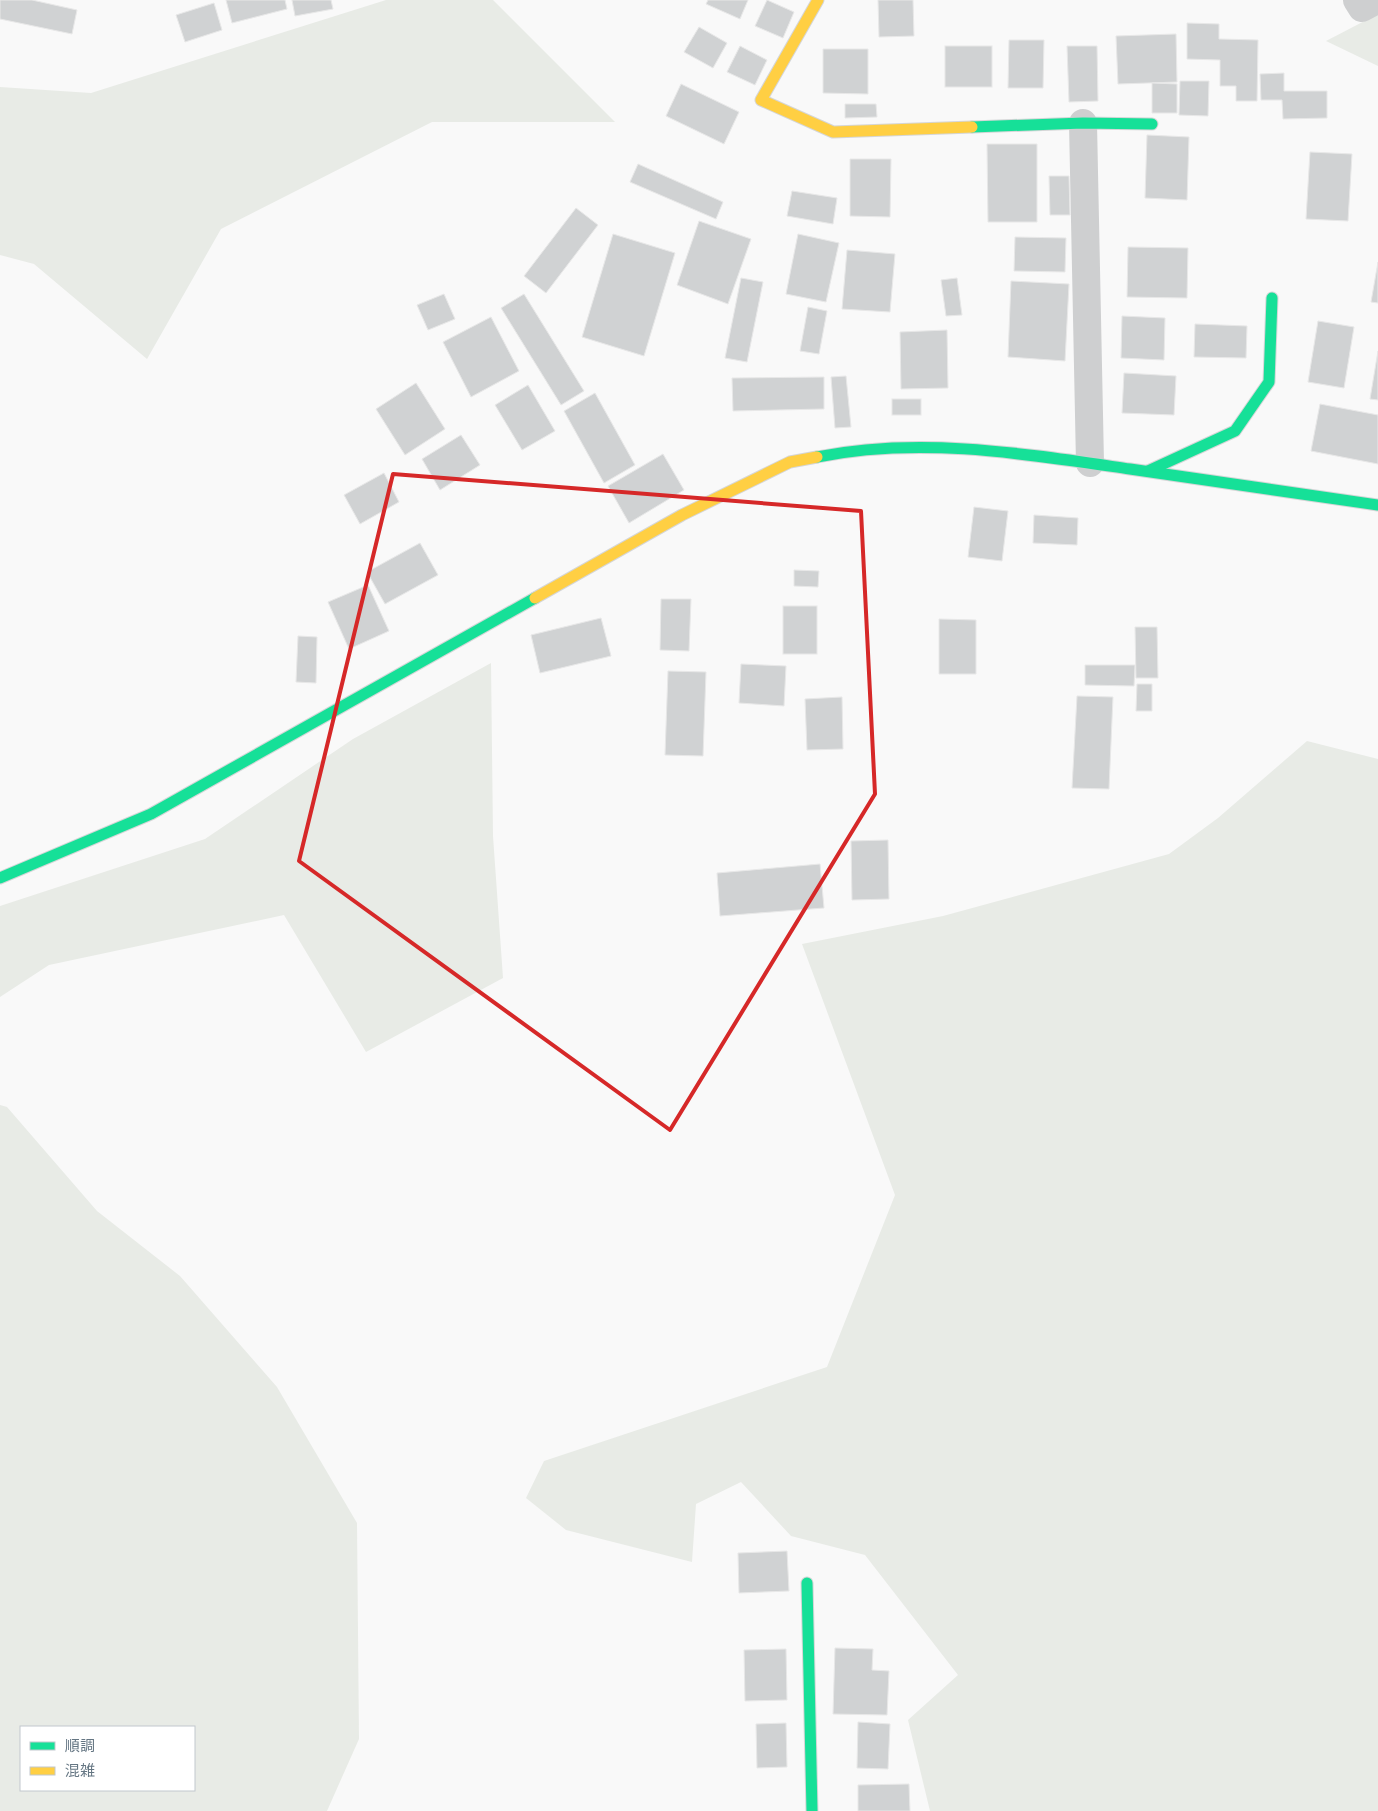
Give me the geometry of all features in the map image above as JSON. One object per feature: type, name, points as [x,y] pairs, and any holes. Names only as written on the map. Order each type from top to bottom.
[{"type":"street","points":[[818,0],[761,100],[832,132],[1083,123],[1152,124]]},
{"type":"street","points":[[1356,0],[1362,8],[1377,0]]},
{"type":"street","points":[[1083,123],[1090,463]]},
{"type":"street","points":[[1148,471],[1235,431],[1268,382],[1272,298]]},
{"type":"street","points":[[0,878],[151,814],[682,515],[790,462],[846,451],[898,448],[975,449],[1148,471],[1378,505]]},
{"type":"street","points":[[807,1583],[812,1811]]},
{"type":"highlighted area","points":[[393,474],[861,511],[875,794],[670,1130],[299,861]]},
{"type":"shaded area","points":[[386,0],[493,0],[615,122],[432,122],[221,229],[147,359],[34,264],[0,255],[0,87],[91,93]]},
{"type":"shaded area","points":[[1378,14],[1378,66],[1326,41]]},
{"type":"shaded area","points":[[491,663],[493,836],[503,978],[366,1052],[284,915],[49,965],[0,997],[0,906],[205,839],[353,739]]},
{"type":"shaded area","points":[[1307,741],[1378,759],[1378,1811],[930,1811],[908,1720],[958,1675],[865,1555],[791,1536],[741,1482],[696,1504],[692,1562],[566,1530],[526,1498],[544,1461],[827,1367],[895,1195],[802,944],[943,916],[1169,854],[1218,818]]},
{"type":"shaded area","points":[[0,1105],[7,1107],[97,1211],[180,1276],[277,1387],[357,1523],[359,1739],[327,1811],[0,1811]]},
{"type":"building","points":[[0,0],[32,0],[77,10],[72,34],[0,19]]},
{"type":"building","points":[[226,0],[285,0],[287,9],[232,23]]},
{"type":"building","points":[[292,0],[331,0],[333,9],[295,16]]},
{"type":"building","points":[[708,0],[748,0],[740,19],[706,4]]},
{"type":"building","points":[[767,0],[794,12],[783,38],[755,26]]},
{"type":"building","points":[[878,0],[913,0],[914,36],[879,37]]},
{"type":"building","points":[[214,3],[222,30],[185,42],[176,15]]},
{"type":"building","points":[[1187,23],[1219,24],[1219,39],[1258,40],[1257,101],[1236,101],[1236,86],[1220,86],[1220,60],[1187,59]]},
{"type":"building","points":[[699,27],[727,43],[713,68],[684,52]]},
{"type":"building","points":[[1176,34],[1177,82],[1118,84],[1116,36]]},
{"type":"building","points":[[1009,40],[1044,40],[1043,88],[1008,88]]},
{"type":"building","points":[[740,46],[767,60],[755,85],[727,72]]},
{"type":"building","points":[[945,46],[992,46],[992,87],[945,87]]},
{"type":"building","points":[[1067,46],[1097,46],[1098,101],[1069,102]]},
{"type":"building","points":[[823,49],[868,49],[868,94],[823,93]]},
{"type":"building","points":[[1284,73],[1284,91],[1327,91],[1327,118],[1283,119],[1282,100],[1261,100],[1260,74]]},
{"type":"building","points":[[1180,81],[1209,81],[1208,116],[1179,115]]},
{"type":"building","points":[[1152,83],[1177,84],[1177,113],[1152,113]]},
{"type":"building","points":[[681,84],[739,112],[724,144],[666,116]]},
{"type":"building","points":[[845,104],[876,104],[877,117],[845,118]]},
{"type":"building","points":[[1147,135],[1189,137],[1187,200],[1145,198]]},
{"type":"building","points":[[987,144],[1037,144],[1037,222],[988,222]]},
{"type":"building","points":[[1310,152],[1352,154],[1348,221],[1306,219]]},
{"type":"building","points":[[850,159],[891,159],[890,217],[850,216]]},
{"type":"building","points":[[638,164],[723,202],[716,219],[630,182]]},
{"type":"building","points":[[1049,176],[1069,176],[1070,215],[1050,215]]},
{"type":"building","points":[[792,191],[837,198],[833,224],[787,216]]},
{"type":"building","points":[[576,208],[598,225],[546,293],[524,276]]},
{"type":"building","points":[[699,221],[751,239],[728,304],[677,285]]},
{"type":"building","points":[[613,234],[675,253],[644,356],[582,337]]},
{"type":"building","points":[[798,234],[839,243],[826,302],[786,294]]},
{"type":"building","points":[[1015,237],[1066,238],[1065,272],[1014,271]]},
{"type":"building","points":[[1128,247],[1188,248],[1187,298],[1127,297]]},
{"type":"building","points":[[847,250],[895,254],[890,312],[842,309]]},
{"type":"building","points":[[1378,262],[1378,303],[1371,302]]},
{"type":"building","points":[[741,278],[763,282],[747,362],[725,358]]},
{"type":"building","points":[[957,278],[962,315],[946,316],[941,280]]},
{"type":"building","points":[[1011,281],[1069,284],[1065,361],[1008,357]]},
{"type":"building","points":[[444,294],[455,319],[428,330],[417,305]]},
{"type":"building","points":[[524,294],[584,391],[561,405],[501,308]]},
{"type":"building","points":[[808,307],[827,311],[819,354],[800,351]]},
{"type":"building","points":[[1122,316],[1165,318],[1164,360],[1121,358]]},
{"type":"building","points":[[491,317],[519,371],[471,397],[443,342]]},
{"type":"building","points":[[1318,321],[1354,327],[1344,388],[1308,382]]},
{"type":"building","points":[[1195,324],[1247,326],[1246,358],[1194,357]]},
{"type":"building","points":[[947,330],[948,388],[901,389],[900,332]]},
{"type":"building","points":[[1378,351],[1378,400],[1370,399]]},
{"type":"building","points":[[1124,373],[1176,376],[1174,415],[1122,413]]},
{"type":"building","points":[[846,376],[851,427],[835,428],[831,377]]},
{"type":"building","points":[[824,377],[824,409],[733,411],[732,378]]},
{"type":"building","points":[[416,383],[445,429],[405,455],[376,409]]},
{"type":"building","points":[[528,385],[555,431],[522,450],[495,405]]},
{"type":"building","points":[[595,393],[635,465],[604,483],[564,411]]},
{"type":"building","points":[[892,399],[921,399],[921,415],[892,415]]},
{"type":"building","points":[[1320,404],[1378,415],[1378,464],[1311,451]]},
{"type":"building","points":[[461,435],[480,465],[440,490],[422,459]]},
{"type":"building","points":[[663,454],[684,490],[629,523],[608,486]]},
{"type":"building","points":[[384,473],[399,502],[360,524],[344,495]]},
{"type":"building","points":[[974,507],[1008,511],[1002,561],[968,557]]},
{"type":"building","points":[[1034,515],[1078,518],[1077,545],[1033,543]]},
{"type":"building","points":[[420,543],[438,575],[385,604],[367,572]]},
{"type":"building","points":[[794,570],[819,571],[818,587],[794,586]]},
{"type":"building","points":[[368,585],[389,631],[349,649],[328,602]]},
{"type":"building","points":[[661,599],[691,599],[689,651],[660,650]]},
{"type":"building","points":[[783,606],[817,606],[817,654],[783,654]]},
{"type":"building","points":[[601,618],[611,656],[540,673],[531,635]]},
{"type":"building","points":[[939,619],[976,620],[976,674],[939,674]]},
{"type":"building","points":[[1135,627],[1157,627],[1158,678],[1136,678]]},
{"type":"building","points":[[298,636],[317,637],[316,683],[296,682]]},
{"type":"building","points":[[741,664],[786,666],[784,706],[739,703]]},
{"type":"building","points":[[1085,665],[1135,665],[1134,686],[1085,685]]},
{"type":"building","points":[[668,671],[706,672],[703,756],[665,755]]},
{"type":"building","points":[[1137,684],[1152,684],[1152,711],[1136,711]]},
{"type":"building","points":[[1077,696],[1113,697],[1109,789],[1072,788]]},
{"type":"building","points":[[842,697],[843,749],[807,750],[805,699]]},
{"type":"building","points":[[888,840],[889,899],[852,900],[851,841]]},
{"type":"building","points":[[820,864],[824,908],[720,916],[717,873]]},
{"type":"building","points":[[787,1551],[789,1591],[739,1593],[738,1553]]},
{"type":"building","points":[[835,1648],[873,1649],[872,1670],[889,1671],[887,1715],[833,1714]]},
{"type":"building","points":[[786,1649],[787,1700],[745,1701],[744,1650]]},
{"type":"building","points":[[858,1722],[890,1724],[888,1769],[857,1768]]},
{"type":"building","points":[[786,1723],[787,1767],[757,1768],[756,1724]]},
{"type":"building","points":[[909,1784],[910,1811],[858,1811],[858,1785]]},
{"type":"traffic: fast","points":[[972,127],[1083,123],[1152,124]]},
{"type":"traffic: fast","points":[[1148,471],[1235,431],[1269,382],[1272,298]]},
{"type":"traffic: fast","points":[[817,457],[895,448],[974,449],[1052,458],[1378,505]]},
{"type":"traffic: fast","points":[[0,878],[151,814],[535,598]]},
{"type":"traffic: fast","points":[[807,1583],[812,1811]]},
{"type":"traffic: slow","points":[[818,0],[761,100],[833,132],[972,127]]},
{"type":"traffic: slow","points":[[535,598],[682,515],[790,462],[817,457]]}]
